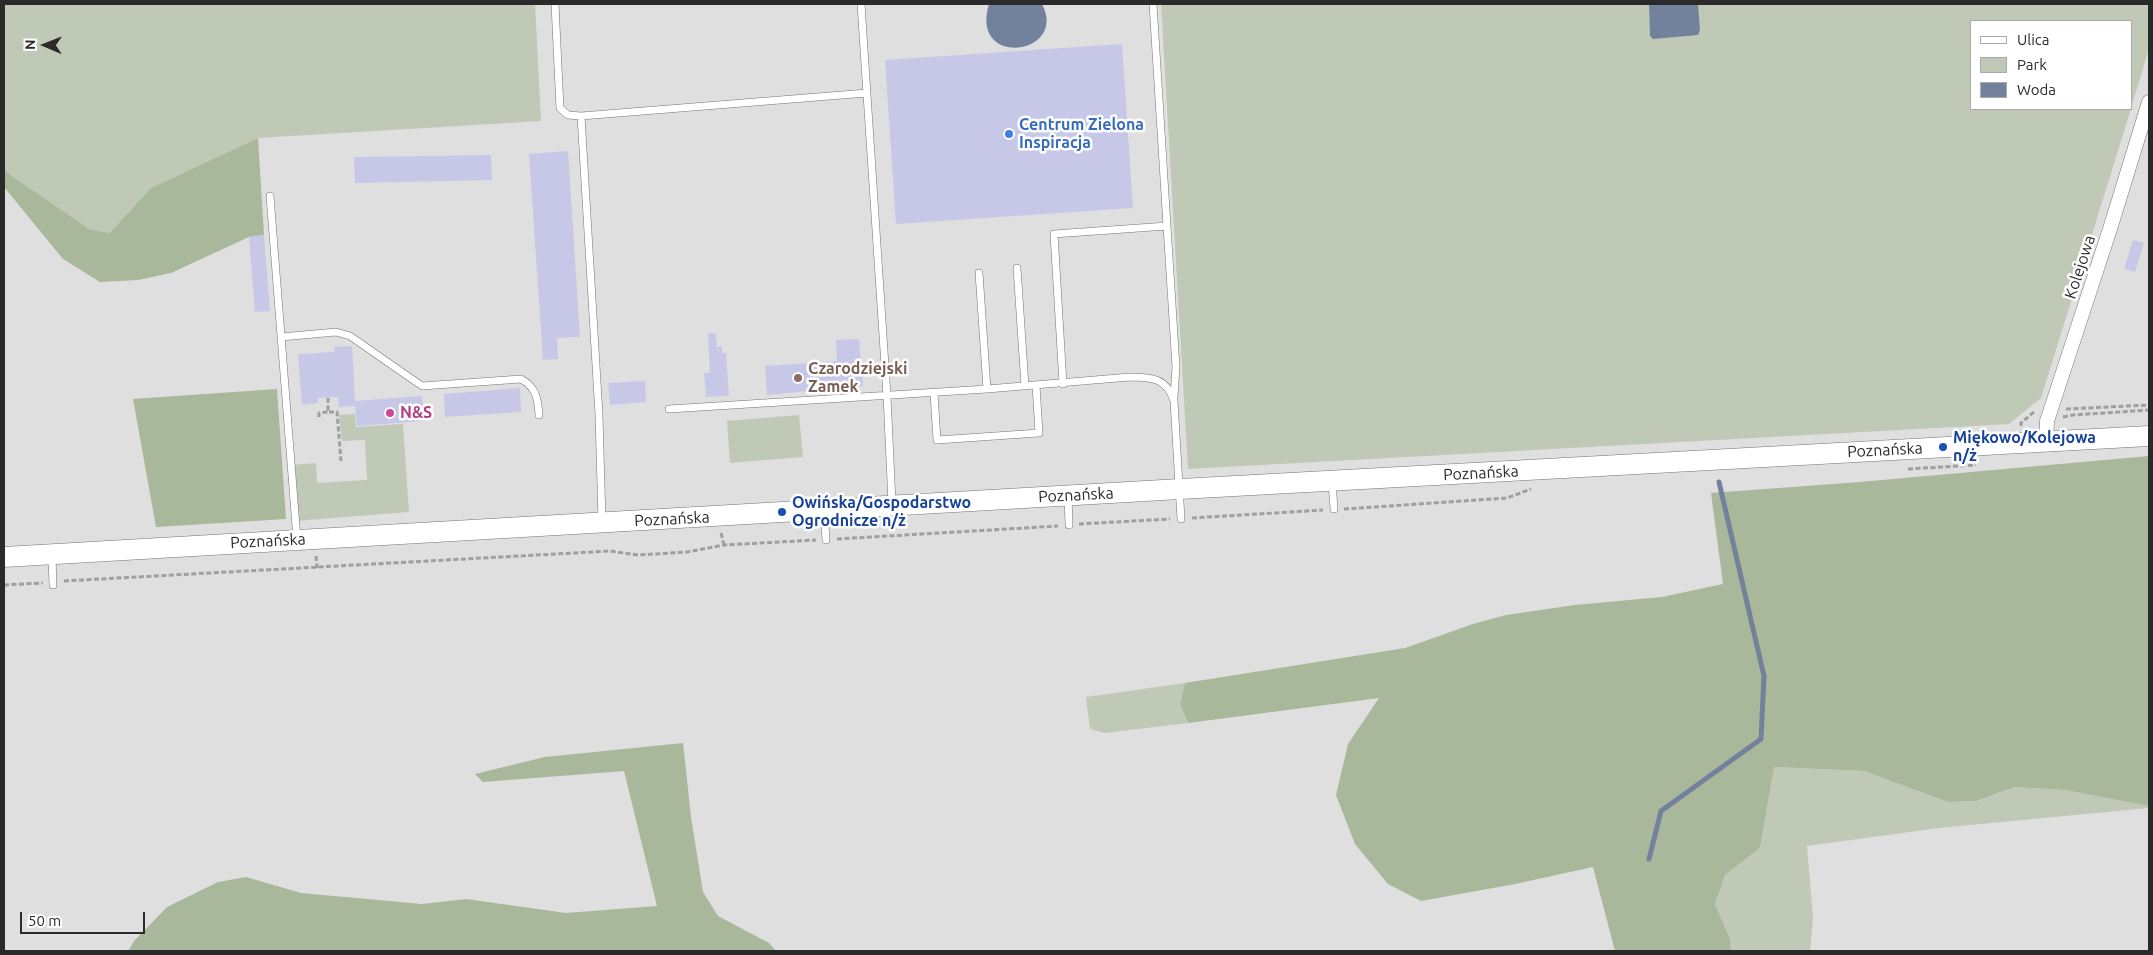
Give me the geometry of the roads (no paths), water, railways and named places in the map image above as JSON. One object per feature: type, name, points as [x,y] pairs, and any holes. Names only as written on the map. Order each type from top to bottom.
[{"type":"main road","name":"Poznańska","points":[[4,557],[1180,489],[2149,436]]},
{"type":"street","name":"Kolejowa","points":[[2046,442],[2047,422],[2110,230],[2149,102]]},
{"type":"lane","points":[[555,4],[560,108],[568,115],[580,116],[867,93]]},
{"type":"lane","points":[[861,4],[887,396],[892,506]]},
{"type":"lane","points":[[1153,4],[1176,367],[1174,402],[1181,518]]},
{"type":"lane","points":[[580,116],[599,414],[602,522]]},
{"type":"lane","points":[[270,196],[297,540]]},
{"type":"lane","points":[[1063,384],[1054,234],[1167,226]]},
{"type":"lane","points":[[1017,268],[1025,386]]},
{"type":"lane","points":[[979,273],[987,389]]},
{"type":"lane","points":[[281,337],[336,332],[350,336],[422,386],[521,379],[529,383],[536,392],[539,415]]},
{"type":"lane","points":[[668,409],[934,393],[1142,377],[1164,384],[1170,391],[1174,402]]},
{"type":"lane","points":[[934,393],[938,440],[1039,433],[1036,385]]},
{"type":"lane","points":[[1332,481],[1334,510]]},
{"type":"lane","points":[[1068,496],[1069,525]]},
{"type":"lane","points":[[824,510],[826,540]]},
{"type":"lane","points":[[52,554],[53,584]]},
{"type":"water","points":[[989,4],[1042,4],[1047,21],[1042,35],[1032,44],[1018,48],[1004,46],[993,39],[987,25]]},
{"type":"water","points":[[1649,4],[1698,4],[1700,30],[1698,35],[1653,39],[1650,36]]},
{"type":"waterway","points":[[1649,859],[1661,811],[1761,739],[1764,676],[1719,482]]},
{"type":"place","name":"Centrum Zielona Inspiracja","points":[[1009,134]]},
{"type":"place","name":"Czarodziejski Zamek","points":[[798,378]]},
{"type":"place","name":"N&S","points":[[390,413]]},
{"type":"place","name":"Miękowo/Kolejowa n/ż","points":[[1943,447]]},
{"type":"place","name":"Owińska/Gospodarstwo Ogrodnicze n/ż","points":[[782,512]]}]
